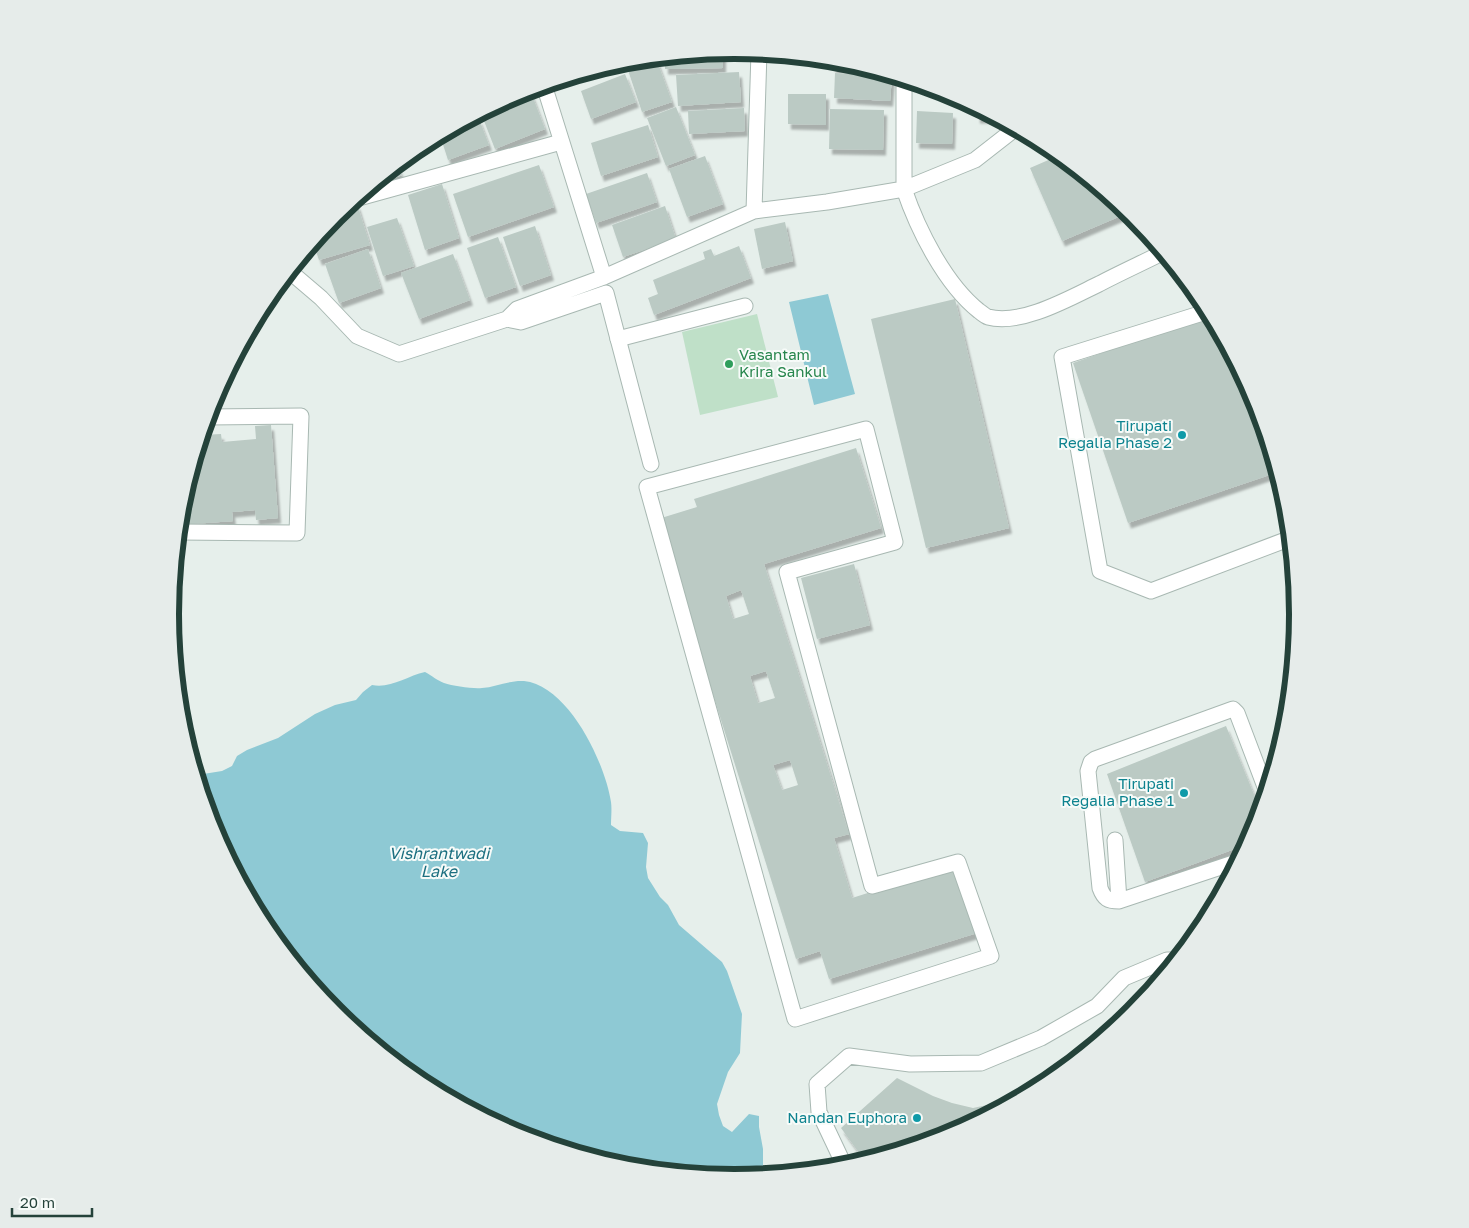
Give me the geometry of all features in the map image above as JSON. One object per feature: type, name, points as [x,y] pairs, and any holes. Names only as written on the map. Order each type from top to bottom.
[{"type":"street","points":[[754,211],[759,60]]},
{"type":"street","points":[[904,85],[904,189],[911,209],[930,248],[967,301],[987,317],[1006,318],[1046,310],[1158,255]]},
{"type":"street","points":[[546,92],[604,278]]},
{"type":"street","points":[[295,274],[357,336],[399,354],[508,319],[517,309],[604,278],[754,211],[827,202],[904,189],[975,160],[1011,132]]},
{"type":"street","points":[[371,195],[561,142]]},
{"type":"street","points":[[508,319],[521,322],[606,293],[656,485]]},
{"type":"street","points":[[618,339],[745,306]]},
{"type":"street","points":[[1201,314],[1062,357],[1100,571],[1151,591],[1285,540]]},
{"type":"street","points":[[186,532],[297,533],[301,416],[216,417]]},
{"type":"street","points":[[866,429],[895,542],[787,572],[872,886],[958,862],[990,956],[795,1019],[647,487],[656,485],[866,429]]},
{"type":"street","points":[[1230,864],[1119,901],[1108,900],[1100,888],[1088,771],[1091,762],[1233,709],[1238,713],[1263,782]]},
{"type":"street","points":[[1115,840],[1119,901]]},
{"type":"street","points":[[841,1159],[819,1112],[817,1084],[848,1056],[910,1064],[981,1063],[1041,1038],[1097,1006],[1124,978],[1168,960]]},
{"type":"green space","name":"Vasantam Krira Sankul","points":[[757,314],[778,397],[700,415],[682,332]]},
{"type":"water","points":[[828,294],[855,394],[814,405],[789,302]]},
{"type":"water","name":"Vishrantwadi Lake","points":[[425,672],[444,683],[474,688],[524,681],[540,686],[556,697],[570,711],[593,748],[601,767],[611,805],[611,825],[620,831],[643,833],[648,843],[646,867],[648,878],[660,897],[668,905],[679,925],[722,962],[727,971],[742,1014],[740,1053],[728,1072],[717,1104],[719,1115],[723,1126],[732,1132],[749,1114],[759,1116],[763,1168],[698,1168],[626,1159],[556,1140],[489,1112],[426,1076],[396,1055],[368,1031],[317,980],[273,922],[237,860],[222,826],[203,774],[222,771],[232,766],[237,756],[247,750],[278,738],[315,714],[335,705],[356,700],[372,685],[392,684]]},
{"type":"building","points":[[723,59],[723,68],[665,69],[665,64]]},
{"type":"building","points":[[658,65],[672,102],[642,112],[628,69]]},
{"type":"building","points":[[739,72],[741,102],[678,106],[676,75]]},
{"type":"building","points":[[835,73],[865,75],[892,82],[890,101],[834,98]]},
{"type":"building","points":[[625,74],[636,102],[591,119],[581,91]]},
{"type":"building","points":[[788,94],[826,94],[826,125],[788,124]]},
{"type":"building","points":[[533,97],[545,129],[495,149],[483,119]]},
{"type":"building","points":[[676,107],[695,155],[666,166],[647,118]]},
{"type":"building","points":[[744,108],[745,131],[689,134],[688,111]]},
{"type":"building","points":[[830,109],[884,110],[883,150],[829,149]]},
{"type":"building","points":[[917,111],[953,113],[952,144],[916,143]]},
{"type":"building","points":[[480,121],[489,145],[448,160],[442,142]]},
{"type":"building","points":[[648,125],[658,157],[601,176],[591,143]]},
{"type":"building","points":[[705,156],[723,204],[687,217],[669,169]]},
{"type":"building","points":[[1052,158],[1073,173],[1121,216],[1062,241],[1030,168]]},
{"type":"building","points":[[539,165],[554,207],[468,237],[453,194]]},
{"type":"building","points":[[400,170],[402,175],[386,181]]},
{"type":"building","points":[[647,173],[657,202],[596,223],[586,194]]},
{"type":"building","points":[[442,184],[459,238],[425,250],[408,195]]},
{"type":"building","points":[[358,206],[370,245],[319,260],[316,250]]},
{"type":"building","points":[[665,206],[676,239],[623,257],[612,225]]},
{"type":"building","points":[[397,218],[414,266],[383,276],[367,227]]},
{"type":"building","points":[[785,222],[793,261],[762,269],[754,229]]},
{"type":"building","points":[[535,226],[551,275],[520,286],[503,237]]},
{"type":"building","points":[[498,237],[516,287],[485,298],[467,248]]},
{"type":"building","points":[[739,246],[751,278],[654,315],[648,298],[658,294],[653,280],[705,259],[703,252],[711,249],[714,256]]},
{"type":"building","points":[[368,249],[381,288],[339,303],[325,264]]},
{"type":"building","points":[[453,254],[470,300],[419,319],[401,273]]},
{"type":"building","points":[[955,299],[1009,528],[926,548],[871,319]]},
{"type":"building","name":"Tirupati Regalia Phase 2","points":[[1203,318],[1232,368],[1247,402],[1272,474],[1128,523],[1073,363]]},
{"type":"building","points":[[271,425],[278,518],[256,520],[255,510],[232,512],[233,521],[187,524],[198,470],[210,435],[221,434],[222,442],[256,439],[255,426]]},
{"type":"building","points":[[856,448],[881,528],[764,564],[849,834],[834,838],[852,898],[956,865],[977,933],[829,979],[820,951],[796,959],[658,519],[697,507],[694,499]],"holes":[[[741,590],[749,614],[733,619],[726,596]],[[766,671],[775,698],[758,703],[750,676]],[[790,760],[798,785],[782,790],[773,765]]]},
{"type":"building","points":[[854,564],[870,625],[817,639],[801,578]]},
{"type":"building","name":"Tirupati Regalia Phase 1","points":[[1226,726],[1257,801],[1237,848],[1145,882],[1107,774]]},
{"type":"building","name":"Nandan Euphora","points":[[897,1078],[952,1103],[973,1108],[997,1103],[947,1127],[913,1140],[860,1155],[841,1128]]},
{"type":"place","name":"Vasantam Krira Sankul","points":[[729,364]]},
{"type":"place","name":"Tirupati Regalia Phase 2","points":[[1182,435]]},
{"type":"place","name":"Tirupati Regalia Phase 1","points":[[1184,793]]},
{"type":"place","name":"Nandan Euphora","points":[[917,1118]]}]
